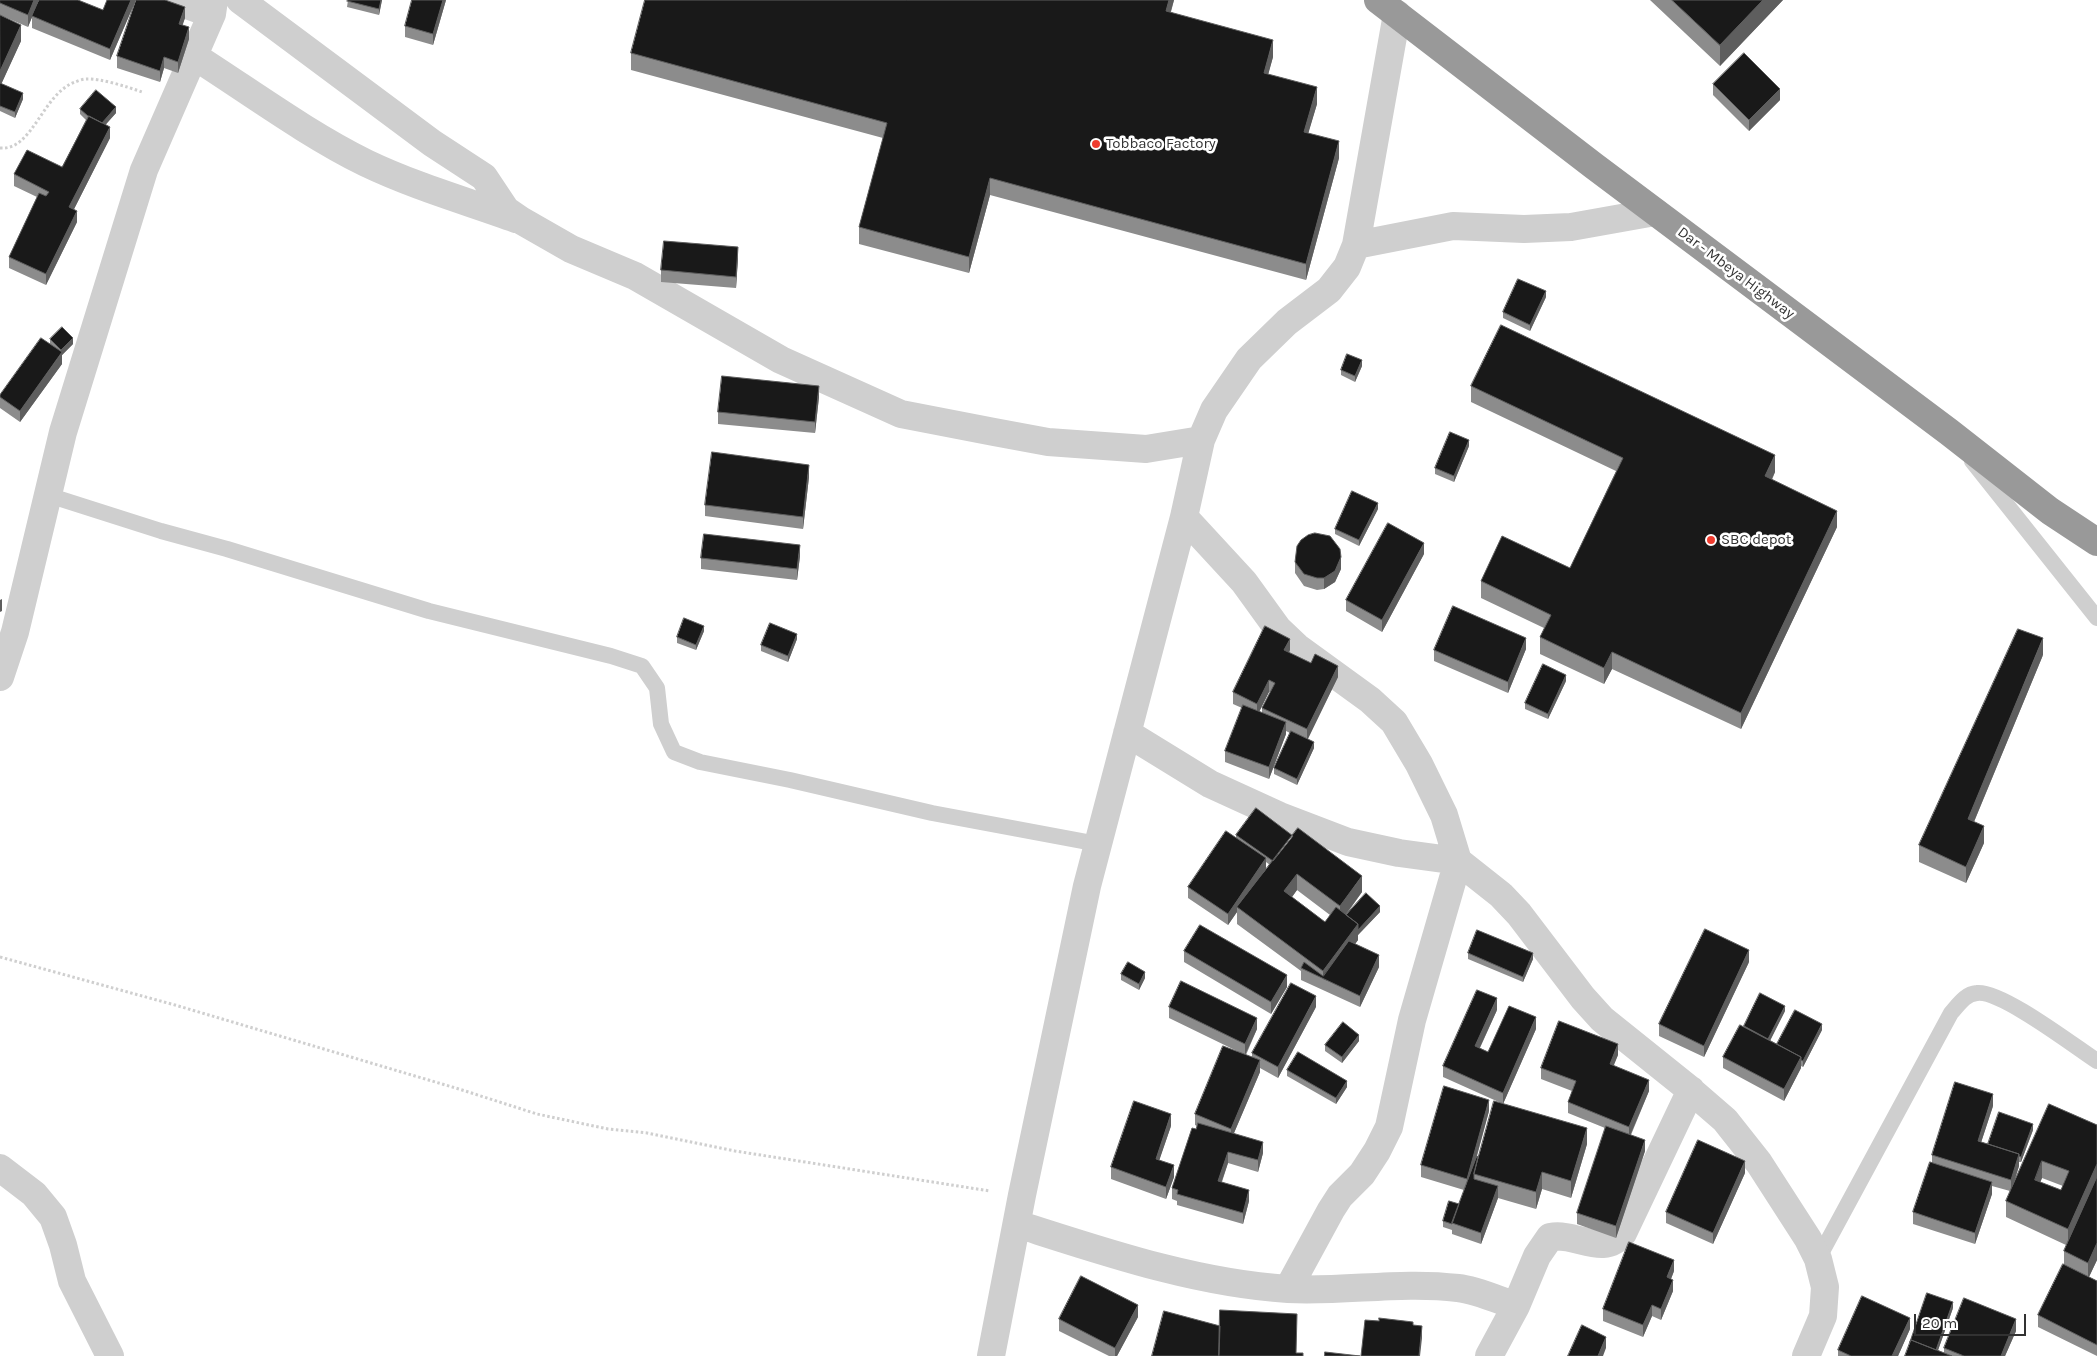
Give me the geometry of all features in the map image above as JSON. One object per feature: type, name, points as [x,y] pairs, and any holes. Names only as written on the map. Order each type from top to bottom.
[{"type":"highway","name":"Dar - Mbeya Highway","points":[[1387,7],[1655,212],[1949,432],[2050,511],[2097,542]]},
{"type":"street","points":[[0,677],[15,632],[63,432],[144,170],[194,56],[213,7],[173,0]]},
{"type":"street","points":[[240,0],[432,143],[484,177],[506,210],[522,221],[571,248],[635,276],[781,360],[901,414],[1048,442],[1146,449],[1201,440]]},
{"type":"street","points":[[991,1356],[1050,1055],[1098,844],[1184,517],[1201,440],[1214,410],[1249,359],[1287,322],[1329,290],[1347,267],[1356,245],[1387,7]]},
{"type":"street","points":[[194,56],[316,134],[364,162],[406,181],[522,221]]},
{"type":"street","points":[[1356,245],[1453,226],[1524,229],[1570,227],[1655,212]]},
{"type":"street","points":[[1184,517],[1244,582],[1278,629],[1297,648],[1370,700],[1394,722],[1419,764],[1444,815],[1458,861],[1412,1020],[1389,1127],[1377,1151],[1362,1174],[1340,1196],[1331,1210],[1288,1289]]},
{"type":"street","points":[[1127,733],[1210,784],[1280,816],[1348,842],[1399,853],[1458,861],[1502,895],[1519,914],[1583,998],[1602,1019],[1692,1090],[1725,1120],[1759,1163],[1808,1239],[1818,1259],[1825,1287],[1823,1316],[1806,1356]]},
{"type":"street","points":[[1489,1356],[1516,1306],[1537,1256],[1550,1237],[1560,1236],[1608,1244],[1616,1241],[1623,1233],[1692,1090]]},
{"type":"street","points":[[0,1168],[34,1194],[53,1218],[63,1245],[72,1281],[110,1356]]},
{"type":"street","points":[[1017,1224],[1116,1256],[1229,1282],[1288,1289],[1350,1289],[1394,1285],[1461,1288],[1516,1306]]},
{"type":"lane","points":[[1949,432],[2097,618]]},
{"type":"lane","points":[[48,495],[161,531],[227,549],[429,611],[593,651],[642,666],[657,688],[661,724],[674,752],[700,762],[790,780],[932,814],[1098,844]]},
{"type":"lane","points":[[1818,1259],[1951,1013],[1965,997],[1979,993],[1997,997],[2028,1015],[2097,1061]]},
{"type":"path","points":[[0,148],[16,146],[31,130],[48,102],[65,86],[85,78],[125,86],[174,102]]},
{"type":"path","points":[[0,957],[175,1005],[538,1114],[608,1129],[647,1133],[735,1151],[1022,1195]]},
{"type":"building","points":[[0,0],[34,0],[28,15],[0,3]]},
{"type":"building","points":[[39,0],[78,0],[103,10],[107,0],[131,0],[110,49],[32,16]]},
{"type":"building","points":[[136,0],[165,0],[185,7],[179,24],[189,27],[178,62],[164,57],[160,71],[117,56]]},
{"type":"building","points":[[348,0],[381,0],[379,9]]},
{"type":"building","points":[[412,0],[443,0],[433,34],[405,26]]},
{"type":"building","name":"Tobbaco Factory","points":[[645,0],[1169,0],[1166,11],[1273,40],[1264,73],[1317,87],[1304,132],[1339,141],[1306,264],[990,178],[969,257],[859,227],[887,123],[631,53]]},
{"type":"building","points":[[1672,0],[1763,0],[1720,45]]},
{"type":"building","points":[[0,15],[21,25],[0,71]]},
{"type":"building","points":[[1744,53],[1780,89],[1749,120],[1713,84]]},
{"type":"building","points":[[0,83],[23,93],[15,112],[0,106]]},
{"type":"building","points":[[96,90],[116,107],[102,123],[88,116],[80,109]]},
{"type":"building","points":[[89,116],[110,127],[69,207],[77,211],[46,274],[9,257],[39,193],[46,196],[49,192],[14,174],[27,150],[62,167]]},
{"type":"building","points":[[664,241],[738,247],[736,277],[661,270]]},
{"type":"building","points":[[1518,279],[1546,291],[1530,325],[1503,312]]},
{"type":"building","name":"SBC depot","points":[[1501,325],[1775,455],[1765,476],[1837,511],[1741,713],[1612,652],[1604,668],[1540,637],[1551,615],[1481,581],[1502,536],[1570,568],[1623,458],[1471,386]]},
{"type":"building","points":[[62,327],[73,338],[61,350],[50,339]]},
{"type":"building","points":[[41,338],[62,352],[20,411],[0,397],[0,395]]},
{"type":"building","points":[[1347,354],[1362,360],[1355,376],[1341,370]]},
{"type":"building","points":[[722,376],[819,386],[815,422],[718,412]]},
{"type":"building","points":[[1450,432],[1469,440],[1454,476],[1435,468]]},
{"type":"building","points":[[712,452],[809,465],[803,517],[705,505]]},
{"type":"building","points":[[1352,491],[1378,503],[1359,540],[1335,529]]},
{"type":"building","points":[[1388,523],[1424,543],[1382,620],[1346,600]]},
{"type":"building","points":[[1315,533],[1330,536],[1340,549],[1341,557],[1335,571],[1324,578],[1304,574],[1295,562],[1297,546],[1301,540]]},
{"type":"building","points":[[704,534],[800,545],[797,569],[701,558]]},
{"type":"building","points":[[1453,606],[1526,638],[1508,682],[1434,650]]},
{"type":"building","points":[[684,618],[704,626],[696,645],[677,637]]},
{"type":"building","points":[[770,623],[797,634],[788,656],[761,645]]},
{"type":"building","points":[[1265,626],[1290,639],[1284,650],[1311,663],[1315,654],[1338,666],[1307,729],[1262,708],[1275,683],[1269,680],[1257,704],[1233,692]]},
{"type":"building","points":[[2018,629],[2043,638],[1968,819],[1984,826],[1966,867],[1919,845]]},
{"type":"building","points":[[1543,664],[1566,675],[1548,714],[1525,703]]},
{"type":"building","points":[[1243,705],[1286,722],[1269,767],[1225,751]]},
{"type":"building","points":[[1291,731],[1314,742],[1297,779],[1274,768]]},
{"type":"building","points":[[1256,808],[1293,836],[1273,861],[1236,835]]},
{"type":"building","points":[[1298,828],[1362,876],[1340,906],[1297,874],[1284,891],[1325,922],[1336,907],[1358,924],[1323,971],[1237,907]]},
{"type":"building","points":[[1226,831],[1266,858],[1228,914],[1188,887]]},
{"type":"building","points":[[1366,893],[1380,906],[1358,930],[1358,924],[1346,915]]},
{"type":"building","points":[[1200,925],[1287,975],[1271,1002],[1184,951]]},
{"type":"building","points":[[1705,929],[1749,950],[1704,1046],[1659,1024]]},
{"type":"building","points":[[1477,930],[1533,953],[1523,977],[1468,953]]},
{"type":"building","points":[[1349,941],[1379,955],[1360,996],[1301,968],[1304,962],[1323,976]]},
{"type":"building","points":[[1128,962],[1145,972],[1139,984],[1121,974]]},
{"type":"building","points":[[1181,981],[1257,1018],[1245,1044],[1169,1007]]},
{"type":"building","points":[[1291,983],[1316,996],[1278,1067],[1252,1053]]},
{"type":"building","points":[[1477,990],[1497,998],[1475,1046],[1488,1052],[1509,1006],[1536,1017],[1503,1093],[1443,1066]]},
{"type":"building","points":[[1760,993],[1785,1006],[1768,1039],[1744,1026]]},
{"type":"building","points":[[1795,1010],[1822,1024],[1803,1061],[1801,1057],[1777,1044]]},
{"type":"building","points":[[1559,1021],[1618,1044],[1610,1064],[1649,1080],[1629,1127],[1568,1102],[1576,1081],[1541,1068]]},
{"type":"building","points":[[1343,1022],[1359,1035],[1342,1057],[1325,1045]]},
{"type":"building","points":[[1740,1025],[1801,1057],[1784,1089],[1723,1057]]},
{"type":"building","points":[[1223,1046],[1260,1060],[1231,1129],[1195,1114]]},
{"type":"building","points":[[1298,1052],[1347,1081],[1336,1098],[1287,1070]]},
{"type":"building","points":[[1955,1082],[1993,1094],[1978,1141],[2019,1154],[2011,1180],[1932,1155]]},
{"type":"building","points":[[1444,1086],[1489,1100],[1467,1179],[1421,1165]]},
{"type":"building","points":[[1134,1101],[1171,1114],[1156,1159],[1174,1165],[1166,1187],[1111,1167]]},
{"type":"building","points":[[1494,1101],[1587,1128],[1571,1181],[1542,1172],[1536,1192],[1474,1174]]},
{"type":"building","points":[[2049,1104],[2097,1125],[2097,1164],[2068,1229],[2006,1201]],"holes":[[[2042,1161],[2069,1171],[2061,1190],[2035,1180]]]},
{"type":"building","points":[[1999,1112],[2033,1124],[2021,1157],[2019,1154],[1988,1144]]},
{"type":"building","points":[[1198,1123],[1263,1142],[1258,1160],[1228,1152],[1218,1181],[1249,1190],[1243,1213],[1177,1194],[1178,1190],[1172,1188],[1192,1128],[1196,1129]]},
{"type":"building","points":[[1606,1126],[1645,1140],[1616,1226],[1577,1213]]},
{"type":"building","points":[[1698,1140],[1745,1161],[1713,1233],[1666,1212]]},
{"type":"building","points":[[1477,1156],[1474,1179],[1498,1186],[1481,1233],[1452,1223]]},
{"type":"building","points":[[1930,1162],[1992,1182],[1975,1233],[1913,1212]]},
{"type":"building","points":[[2097,1177],[2097,1243],[2088,1263],[2064,1251]]},
{"type":"building","points":[[1449,1201],[1459,1204],[1452,1224],[1443,1221]]},
{"type":"building","points":[[1629,1242],[1674,1260],[1667,1277],[1673,1280],[1661,1309],[1652,1305],[1643,1325],[1603,1309]]},
{"type":"building","points":[[2063,1264],[2097,1281],[2097,1345],[2038,1315]]},
{"type":"building","points":[[1081,1276],[1138,1305],[1115,1348],[1059,1319]]},
{"type":"building","points":[[1927,1293],[1953,1302],[1936,1350],[1911,1340],[1910,1342]]},
{"type":"building","points":[[1862,1296],[1910,1318],[1892,1356],[1851,1356],[1838,1350]]},
{"type":"building","points":[[1964,1298],[2016,1319],[2001,1356],[1964,1356],[1944,1348]]},
{"type":"building","points":[[1220,1310],[1297,1314],[1296,1353],[1303,1353],[1303,1356],[1219,1356]]},
{"type":"building","points":[[1164,1311],[1220,1326],[1219,1356],[1152,1356]]},
{"type":"building","points":[[1379,1318],[1413,1322],[1413,1325],[1422,1326],[1419,1356],[1361,1356],[1365,1320],[1379,1321]]},
{"type":"building","points":[[1582,1325],[1606,1337],[1598,1356],[1568,1356]]},
{"type":"building","points":[[1911,1340],[1952,1356],[1905,1356]]},
{"type":"building","points":[[1325,1352],[1360,1356],[1325,1356]]},
{"type":"place","name":"Tobbaco Factory","points":[[1096,144]]},
{"type":"place","name":"SBC depot","points":[[1711,540]]}]
